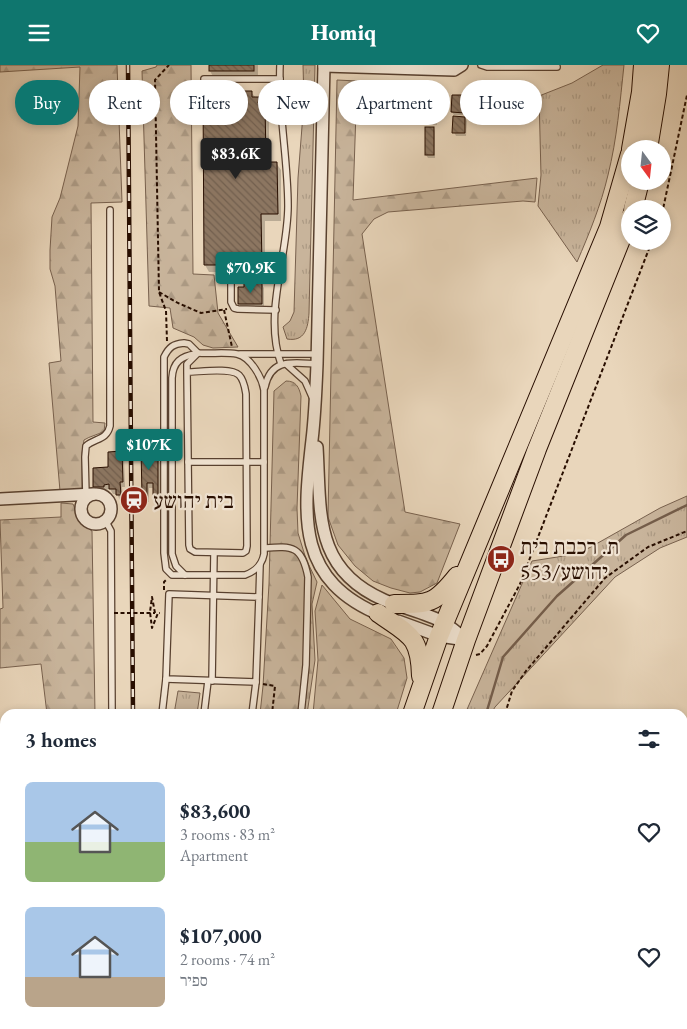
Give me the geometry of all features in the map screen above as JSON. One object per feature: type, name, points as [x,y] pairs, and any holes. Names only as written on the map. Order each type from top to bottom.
[{"type":"main road","points":[[633,140],[640,99],[643,65]]},
{"type":"main road","points":[[649,140],[660,65]]},
{"type":"main road","points":[[414,709],[441,630],[609,227],[621,185]]},
{"type":"main road","points":[[443,709],[463,648],[537,449],[621,239]]},
{"type":"main road","points":[[394,604],[419,604],[437,598],[443,594],[471,558]]},
{"type":"main road","points":[[378,613],[409,634],[414,640],[420,656],[421,686]]},
{"type":"street","points":[[441,630],[378,613],[362,606],[340,589],[320,565],[312,549],[308,536],[306,506],[315,409],[324,65],[454,70],[462,65]]},
{"type":"street","points":[[315,409],[320,507],[326,544],[333,557],[351,579],[370,593],[441,630],[463,648]]},
{"type":"street","points":[[0,499],[62,496],[76,501],[102,495],[109,501],[111,510],[105,520],[96,523],[87,520],[82,512],[87,499]]},
{"type":"lane","points":[[280,65],[288,207],[278,274],[275,338],[278,355],[283,364],[305,381],[315,409]]},
{"type":"lane","points":[[481,65],[487,67],[557,67]]},
{"type":"lane","points":[[204,79],[280,79]]},
{"type":"lane","points":[[87,499],[86,447],[94,440],[106,436],[110,426],[110,210]]},
{"type":"lane","points":[[276,310],[234,308],[231,302],[231,278],[234,275],[278,274]]},
{"type":"lane","points":[[198,353],[184,343],[175,344],[167,350],[164,357],[164,553],[166,569],[172,575],[245,575],[251,573],[260,565]]},
{"type":"lane","points":[[185,575],[176,565],[172,554],[172,377],[175,363],[180,358],[198,353],[278,355],[317,359]]},
{"type":"lane","points":[[187,372],[229,371],[241,376],[246,389],[246,549],[243,553],[196,552],[190,549],[188,463],[187,372],[187,364],[198,353]]},
{"type":"lane","points":[[236,354],[257,371],[263,382],[264,390],[265,548],[260,565],[256,682],[253,709]]},
{"type":"lane","points":[[264,390],[270,372],[276,366],[317,359]]},
{"type":"lane","points":[[188,463],[264,462]]},
{"type":"lane","points":[[105,520],[111,531],[112,709]]},
{"type":"lane","points":[[265,548],[287,546],[293,548],[300,556],[307,572],[306,665],[301,709]]},
{"type":"lane","points":[[205,709],[210,681],[214,553]]},
{"type":"lane","points":[[163,709],[166,679],[169,594],[259,597]]},
{"type":"lane","points":[[166,679],[256,682]]},
{"type":"path","points":[[167,350],[166,311],[159,292],[154,80],[169,65]]},
{"type":"path","points":[[665,200],[687,95]]},
{"type":"path","points":[[463,648],[480,654],[484,650],[520,584],[649,250]]},
{"type":"path","points":[[159,292],[201,313],[234,308]]},
{"type":"path","points":[[224,310],[236,354]]},
{"type":"path","points":[[506,709],[512,691],[526,671],[605,578],[648,547],[687,531]]},
{"type":"path","points":[[164,598],[164,581],[172,575]]},
{"type":"path","points":[[114,613],[154,613],[152,597],[150,612],[152,628],[158,613],[164,614]]},
{"type":"path","points":[[256,682],[275,686],[273,709]]},
{"type":"green space","points":[[0,65],[117,65],[118,80],[89,80],[89,125],[119,125],[122,202],[91,203],[93,422],[105,423],[104,431],[84,440],[82,491],[60,491],[49,363],[61,361],[55,286],[50,269],[52,217],[60,198],[79,125],[80,67],[0,72]]},
{"type":"green space","points":[[157,65],[191,65],[191,80],[170,80],[170,125],[192,125],[193,274],[214,275],[218,313],[238,347],[213,348],[203,345],[194,337],[173,328],[170,308],[149,306],[144,125],[160,125],[160,80],[142,80],[142,71]]},
{"type":"green space","points":[[303,65],[315,65],[315,80],[303,80]]},
{"type":"green space","points":[[603,65],[624,65],[611,161],[594,219],[577,262],[538,206],[541,175],[540,125],[542,125],[542,95],[572,83]]},
{"type":"green space","points":[[337,80],[338,125],[356,125],[353,200],[537,178],[535,202],[523,201],[388,212],[374,219],[362,234],[405,512],[460,524],[437,583],[420,592],[410,593],[373,581],[355,566],[338,545],[328,517]]},
{"type":"green space","points":[[302,125],[314,125],[308,324],[302,336],[287,339],[283,327],[290,321],[294,312],[298,178]]},
{"type":"green space","points":[[286,381],[292,382],[296,385],[301,396],[297,508],[298,533],[306,559],[317,582],[312,604],[315,660],[308,709],[261,709],[269,584],[274,391]]},
{"type":"green space","points":[[687,496],[687,537],[660,548],[615,577],[494,709],[467,709],[532,561],[570,555],[589,548],[660,508]]},
{"type":"green space","points":[[61,503],[73,504],[82,524],[92,531],[95,709],[46,709],[41,664],[0,668],[0,609],[3,608],[0,520],[61,517]]},
{"type":"green space","points":[[322,585],[350,619],[391,639],[404,658],[407,678],[398,709],[313,709],[318,660],[315,611]]},
{"type":"green space","points":[[178,691],[200,693],[198,709],[175,709]]},
{"type":"building","points":[[209,65],[254,65],[254,71],[209,71]]},
{"type":"building","points":[[248,91],[252,91],[252,97],[258,97],[258,125],[265,125],[266,162],[277,162],[278,214],[261,214],[262,265],[204,265],[203,125],[248,125]]},
{"type":"building","points":[[452,95],[460,95],[460,113],[451,112]]},
{"type":"building","points":[[453,116],[460,117],[460,125],[465,125],[465,133],[452,133]]},
{"type":"building","points":[[425,127],[434,127],[434,155],[425,155]]},
{"type":"building","points":[[244,282],[262,282],[262,304],[238,304],[238,287],[244,287]]},
{"type":"building","points":[[141,448],[153,448],[153,457],[158,457],[158,495],[153,495],[153,483],[147,483],[147,497],[142,497]]},
{"type":"building","points":[[122,451],[123,482],[120,482],[121,495],[116,495],[116,489],[109,489],[109,484],[104,485],[104,487],[93,487],[93,468],[108,467],[108,452]]},
{"type":"waterway","points":[[487,709],[503,657],[557,596],[626,535],[687,505]]},
{"type":"railway","points":[[128,65],[133,709]]},
{"type":"place","name":"בית יהושע","points":[[134,500]]},
{"type":"place","name":"ת. רכבת בית יהושע/553","points":[[501,559]]}]
